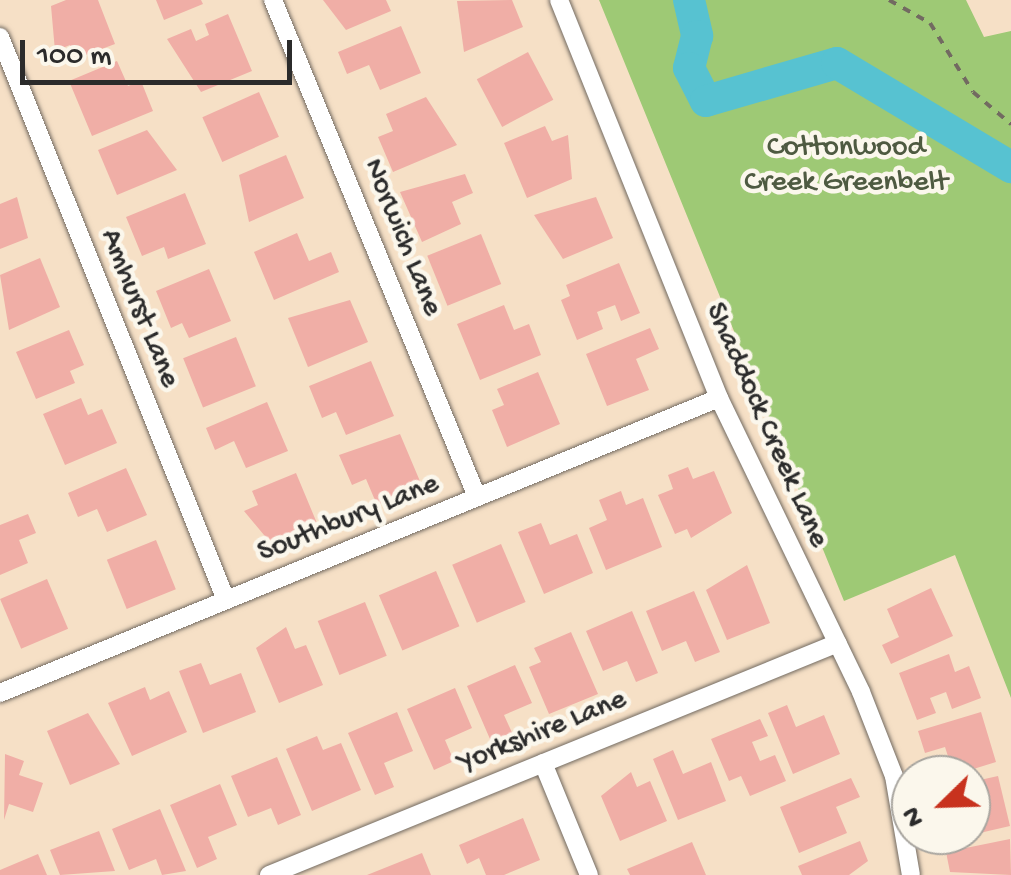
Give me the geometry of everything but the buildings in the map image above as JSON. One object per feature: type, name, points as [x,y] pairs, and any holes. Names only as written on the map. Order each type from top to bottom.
[{"type":"street","name":"Norwich Lane","points":[[273,0],[477,498]]},
{"type":"street","name":"Shaddock Creek Lane","points":[[559,0],[720,398],[838,643],[894,776],[911,875]]},
{"type":"street","name":"Amhurst Lane","points":[[0,37],[226,600]]},
{"type":"street","name":"Southbury Lane","points":[[0,693],[720,398]]},
{"type":"street","name":"Yorkshire Lane","points":[[269,875],[312,867],[543,763],[838,643]]},
{"type":"street","points":[[543,763],[589,875]]},
{"type":"path","points":[[889,0],[930,23],[972,92],[1011,124]]},
{"type":"green space","name":"Cottonwood Creek Greenbelt","points":[[599,0],[966,0],[984,37],[1011,31],[1011,698],[955,555],[844,601]]},
{"type":"waterway","points":[[689,0],[697,36],[689,68],[706,101],[837,63],[1011,167]]}]
